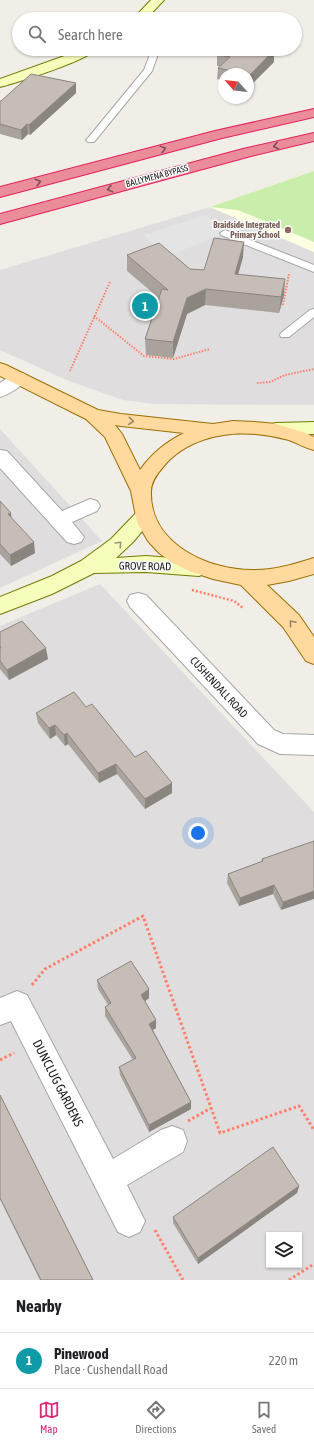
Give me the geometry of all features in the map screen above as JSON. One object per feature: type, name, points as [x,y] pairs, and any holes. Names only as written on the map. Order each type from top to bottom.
[{"type":"highway","points":[[0,192],[220,134],[314,113]]},
{"type":"highway","name":"BALLYMENA BYPASS","points":[[0,219],[248,152],[314,137]]},
{"type":"main road","points":[[0,369],[93,415],[121,420],[215,429],[245,426],[276,429],[303,438],[314,444]]},
{"type":"main road","points":[[93,415],[113,434],[141,491],[144,517],[155,537],[174,554],[199,568],[222,575],[247,578],[282,576],[314,566]]},
{"type":"main road","points":[[141,491],[149,470],[165,452],[188,438],[215,429]]},
{"type":"main road","points":[[247,578],[291,621],[314,655]]},
{"type":"street","points":[[146,12],[158,0]]},
{"type":"street","points":[[0,82],[77,56]]},
{"type":"street","points":[[0,391],[19,378]]},
{"type":"street","points":[[276,429],[314,428]]},
{"type":"street","points":[[0,456],[74,537]]},
{"type":"street","points":[[60,520],[90,506]]},
{"type":"street","name":"GROVE ROAD","points":[[0,606],[51,585],[90,566],[114,549],[144,517]]},
{"type":"street","name":"GROVE ROAD","points":[[90,566],[146,564],[199,568]]},
{"type":"street","name":"CUSHENDALL ROAD","points":[[138,601],[268,739],[280,744],[314,745]]},
{"type":"street","name":"DUNCLUG GARDENS","points":[[9,1008],[129,1221]]},
{"type":"street","points":[[107,1180],[172,1140]]},
{"type":"lane","points":[[91,140],[148,71],[153,56]]},
{"type":"lane","points":[[225,233],[314,269]]},
{"type":"lane","points":[[285,335],[314,312]]},
{"type":"path","points":[[283,305],[289,274],[299,263]]},
{"type":"path","points":[[70,371],[110,282]]},
{"type":"path","points":[[94,316],[144,356],[174,359],[210,349]]},
{"type":"path","points":[[257,383],[270,382],[285,375],[314,369]]},
{"type":"path","points":[[9,1008],[45,969],[143,916],[220,1133],[299,1106],[314,1130]]},
{"type":"path","points":[[129,1221],[156,1230],[183,1280]]},
{"type":"path","points":[[289,1280],[314,1264]]},
{"type":"shaded area","name":"Braidside Integrated Primary School","points":[[314,171],[314,252],[210,207]]},
{"type":"shaded area","points":[[210,207],[314,252],[314,405],[154,404],[123,400],[69,381],[0,350],[0,270]]},
{"type":"shaded area","points":[[205,215],[227,232],[164,258],[144,235]]},
{"type":"shaded area","points":[[0,429],[102,541],[0,588]]},
{"type":"shaded area","points":[[100,584],[314,812],[314,1280],[0,1280],[0,626]]},
{"type":"green space","name":"Braidside Integrated Primary School","points":[[314,171],[314,242],[238,210],[210,207]]},
{"type":"building","points":[[226,56],[268,56],[254,71],[254,68],[218,68],[230,57]]},
{"type":"building","points":[[31,74],[76,83],[29,125],[27,124],[21,130],[0,124],[0,101]]},
{"type":"building","points":[[214,238],[244,242],[235,274],[285,279],[281,297],[206,289],[187,298],[173,342],[145,339],[162,289],[168,290],[127,255],[159,243],[190,269],[204,270]]},
{"type":"building","points":[[0,501],[11,513],[8,514],[34,542],[10,555],[0,544]]},
{"type":"building","points":[[22,621],[46,648],[7,670],[0,661],[0,632]]},
{"type":"building","points":[[74,692],[86,707],[92,704],[135,757],[146,751],[172,783],[145,799],[116,764],[98,773],[67,733],[64,735],[55,725],[49,728],[36,713]]},
{"type":"building","points":[[314,841],[314,891],[283,902],[274,885],[240,898],[228,874],[263,861],[262,859]]},
{"type":"building","points":[[131,961],[149,989],[141,995],[156,1020],[149,1024],[191,1102],[149,1125],[119,1067],[136,1058],[105,1007],[111,1003],[97,980]]},
{"type":"building","points":[[0,1095],[93,1280],[41,1280],[0,1198]]},
{"type":"building","points":[[273,1147],[299,1186],[198,1258],[173,1217]]},
{"type":"place","name":"Braidside Integrated Primary School","points":[[288,230]]},
{"type":"place","name":"Pinewood","points":[[145,306]]}]
